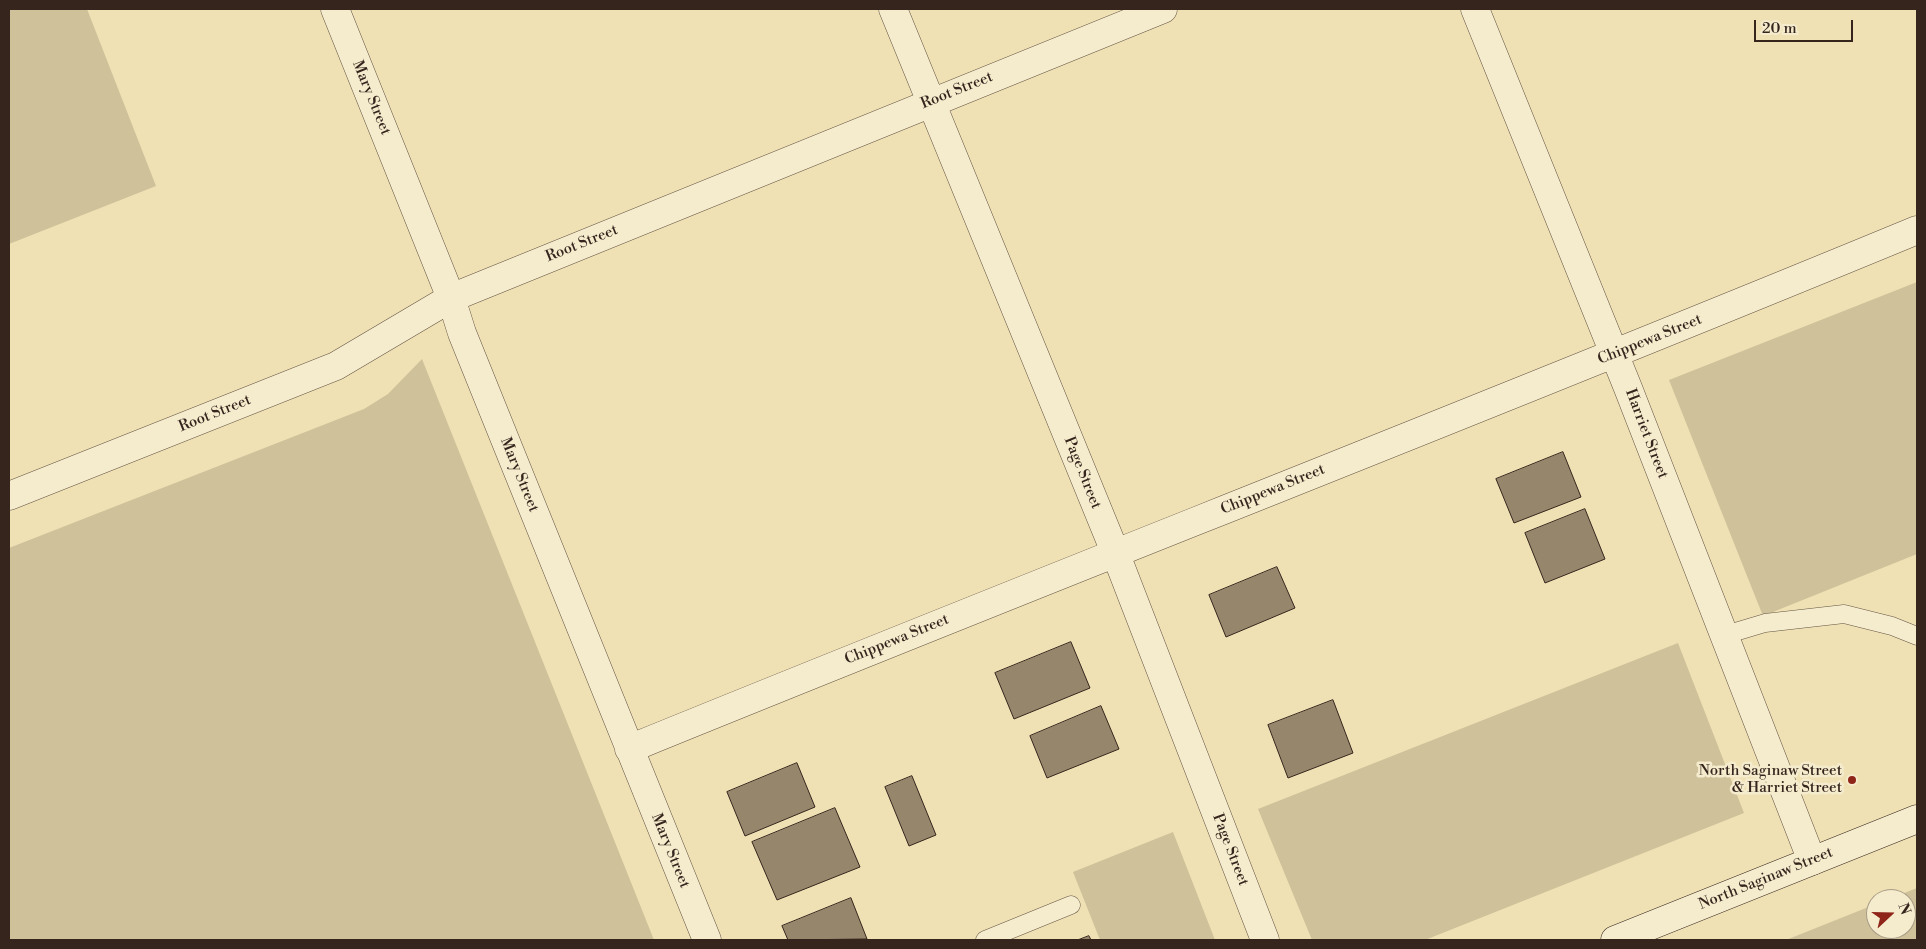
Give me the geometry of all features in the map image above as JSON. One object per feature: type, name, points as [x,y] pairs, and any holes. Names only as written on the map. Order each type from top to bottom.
[{"type":"street","name":"Mary Street","points":[[335,9],[451,298],[462,332],[707,940]]},
{"type":"street","name":"Page Street","points":[[893,9],[1115,552],[1264,940]]},
{"type":"street","name":"Root Street","points":[[9,496],[336,366],[451,298],[1163,9]]},
{"type":"street","name":"Harriet Street","points":[[1475,9],[1725,635],[1812,861]]},
{"type":"street","name":"Chippewa Street","points":[[629,749],[1115,552],[1614,355],[1917,230]]},
{"type":"street","name":"North Saginaw Street","points":[[1615,940],[1917,819]]},
{"type":"lane","points":[[1725,635],[1765,623],[1844,614],[1892,626],[1917,636]]},
{"type":"lane","points":[[985,940],[1071,905]]},
{"type":"shaded area","points":[[9,9],[87,9],[156,186],[9,244]]},
{"type":"shaded area","points":[[1917,282],[1917,554],[1763,616],[1669,380]]},
{"type":"shaded area","points":[[422,359],[654,940],[9,940],[9,548],[364,409],[388,394]]},
{"type":"shaded area","points":[[1678,643],[1744,813],[1425,940],[1312,940],[1258,809]]},
{"type":"shaded area","points":[[1173,832],[1215,940],[1100,940],[1073,872]]},
{"type":"shaded area","points":[[1917,888],[1917,940],[1786,940],[1866,908],[1866,939],[1916,939],[1916,889],[1914,889]]},
{"type":"building","points":[[1563,452],[1581,497],[1514,523],[1496,479]]},
{"type":"building","points":[[1585,509],[1605,559],[1545,583],[1525,533]]},
{"type":"building","points":[[1277,567],[1295,608],[1226,637],[1209,595]]},
{"type":"building","points":[[1071,642],[1090,688],[1014,719],[995,673]]},
{"type":"building","points":[[1333,700],[1353,753],[1288,778],[1268,725]]},
{"type":"building","points":[[1101,706],[1119,749],[1047,778],[1030,736]]},
{"type":"building","points":[[797,763],[815,807],[745,836],[727,792]]},
{"type":"building","points":[[912,776],[936,835],[909,846],[885,787]]},
{"type":"building","points":[[835,808],[860,867],[777,900],[752,842]]},
{"type":"building","points":[[851,898],[867,939],[788,940],[782,926]]},
{"type":"building","points":[[1089,936],[1091,940],[1078,940]]},
{"type":"place","name":"North Saginaw Street & Harriet Street","points":[[1852,780]]}]
